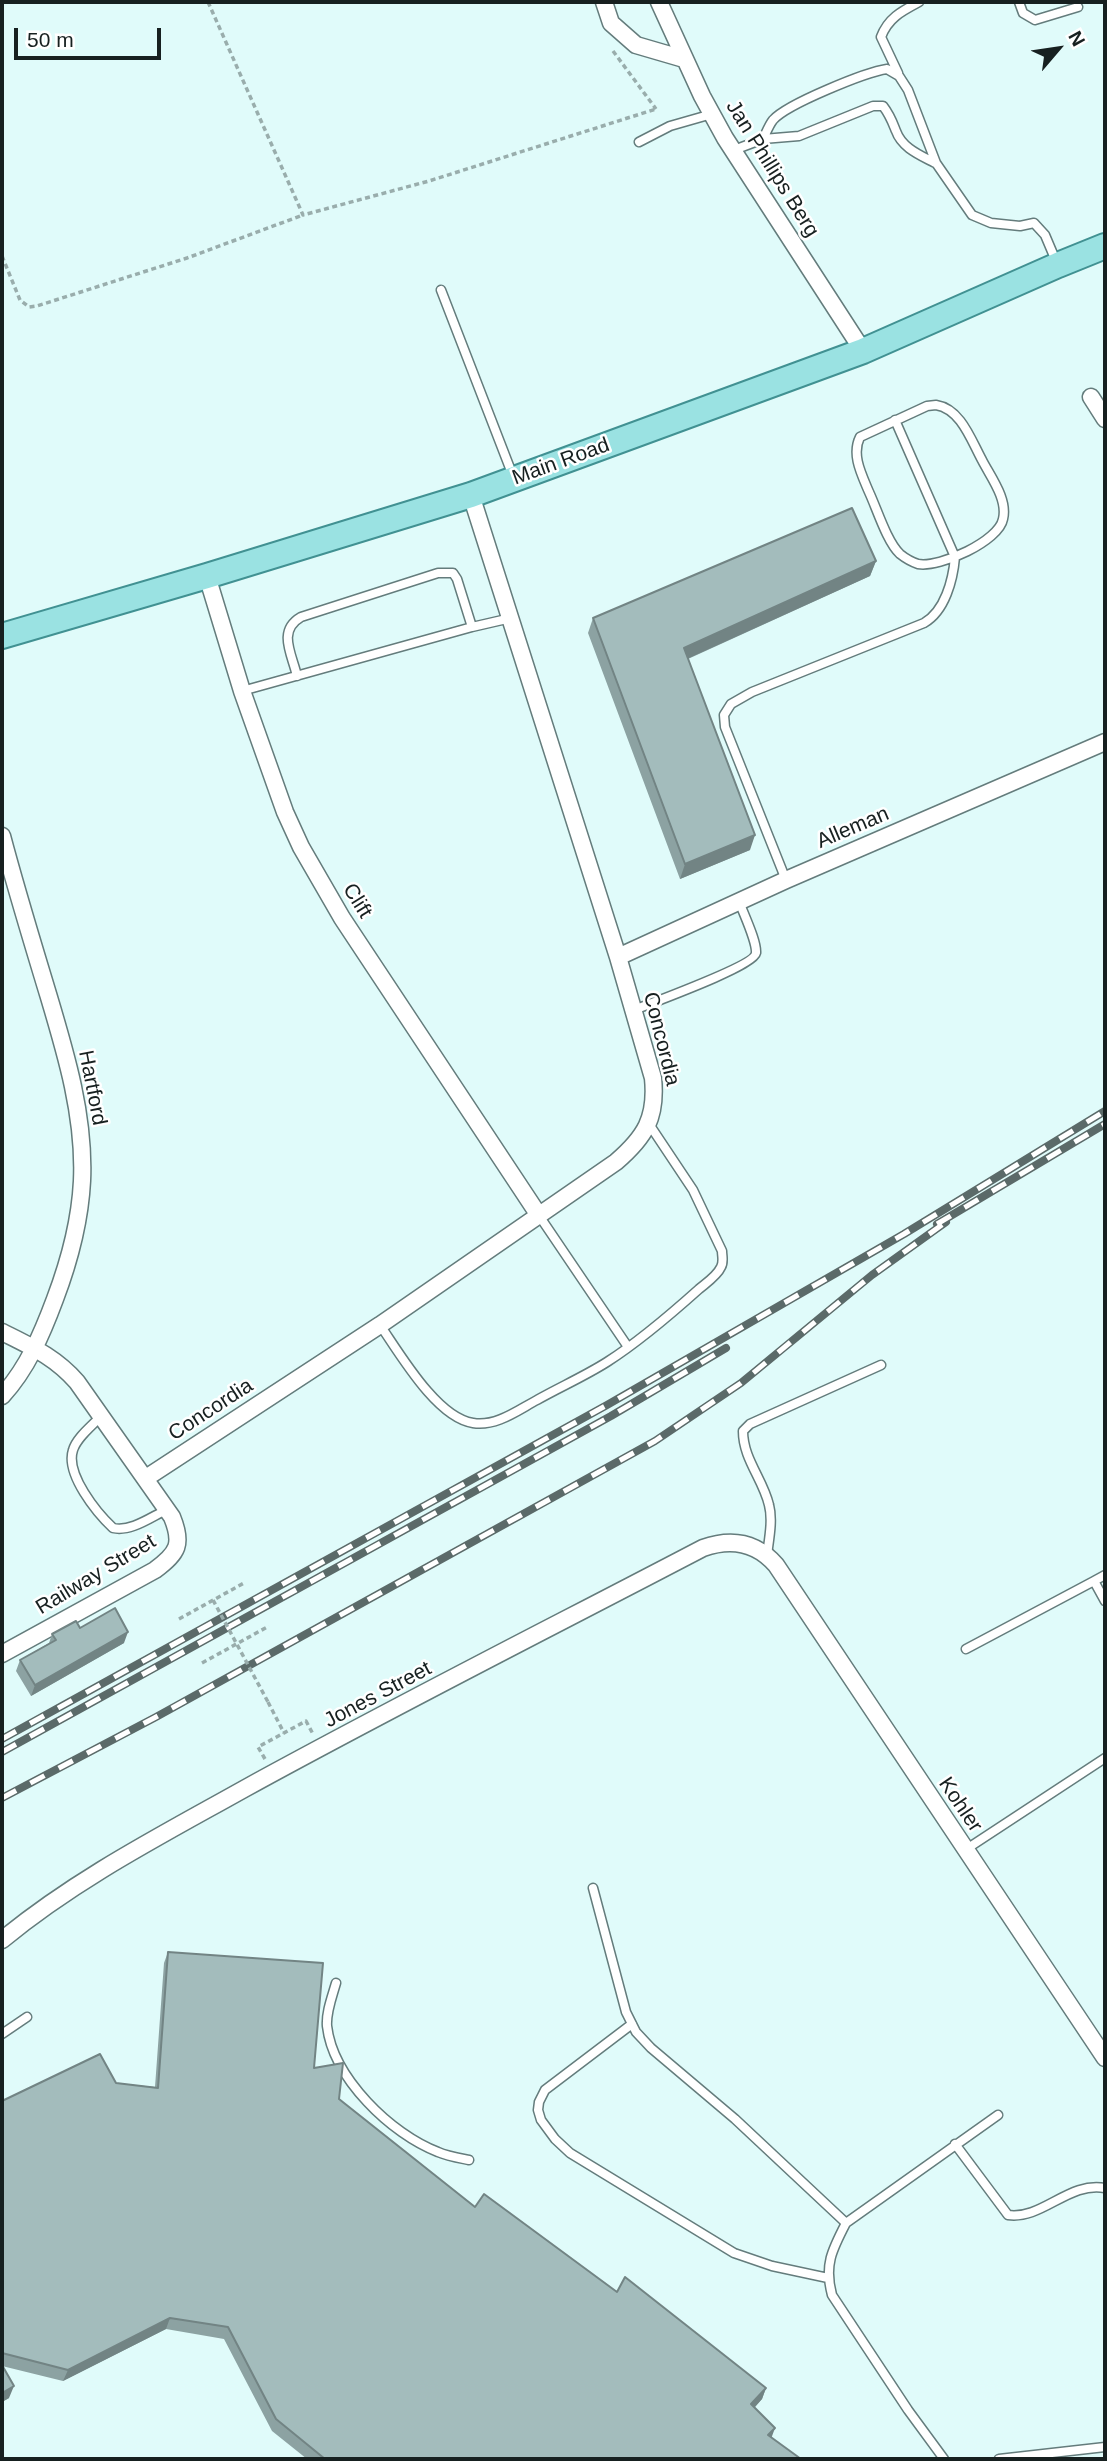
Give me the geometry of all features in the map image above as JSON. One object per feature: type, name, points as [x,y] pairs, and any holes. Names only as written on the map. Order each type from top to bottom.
[{"type":"main road","name":"Main Road","points":[[2,636],[471,495],[863,351],[1105,246]]},
{"type":"street","points":[[604,2],[611,23],[636,45],[684,59]]},
{"type":"street","name":"Jan Phillips Berg","points":[[659,2],[712,114],[863,351]]},
{"type":"street","points":[[1091,397],[1105,419]]},
{"type":"street","name":"Concordia","points":[[146,1478],[380,1325],[616,1162],[635,1146],[649,1124],[655,1098],[653,1078],[634,1010],[471,495]]},
{"type":"street","name":"Clift","points":[[207,576],[242,691],[285,813],[320,882],[538,1214]]},
{"type":"street","name":"Alleman","points":[[618,957],[786,880],[1105,742]]},
{"type":"street","name":"Hartford","points":[[2,836],[64,1048],[77,1107],[82,1152],[82,1183],[66,1269],[34,1348],[21,1373],[2,1396]]},
{"type":"street","name":"Railway Street","points":[[2,1332],[62,1365],[146,1478],[176,1526],[178,1545],[176,1553],[166,1563],[2,1654]]},
{"type":"street","name":"Jones Street","points":[[2,1940],[39,1909],[80,1881],[273,1773],[703,1548],[729,1542],[745,1544],[767,1555]]},
{"type":"street","name":"Kohler","points":[[767,1555],[1105,2058]]},
{"type":"lane","points":[[919,2],[892,17],[884,27],[881,37],[908,90],[936,163],[972,215],[991,223],[1020,226],[1034,223],[1045,235],[1058,265]]},
{"type":"lane","points":[[1019,2],[1023,13],[1035,20],[1078,7]]},
{"type":"lane","points":[[763,139],[774,120],[801,103],[879,70],[887,69],[899,76]]},
{"type":"lane","points":[[734,150],[763,139],[799,136],[873,106],[883,106],[892,117],[897,134],[909,149],[936,163]]},
{"type":"lane","points":[[639,142],[670,127],[712,114]]},
{"type":"lane","points":[[440,290],[514,479]]},
{"type":"lane","points":[[927,406],[950,408],[965,428],[997,488],[1004,511],[1001,526],[984,541],[955,557],[918,564],[903,556],[890,539],[871,496],[862,474],[856,445],[860,437],[927,406]]},
{"type":"lane","points":[[786,880],[725,727],[724,715],[731,704],[752,692],[933,618],[945,597],[955,557],[895,420]]},
{"type":"lane","points":[[298,676],[287,638],[288,628],[292,623],[301,617],[427,576],[453,573],[472,627]]},
{"type":"lane","points":[[242,691],[510,618]]},
{"type":"lane","points":[[634,1010],[733,970],[753,959],[756,954],[755,946],[739,901]]},
{"type":"lane","points":[[380,1325],[414,1375],[441,1405],[458,1419],[471,1423],[482,1424],[503,1418],[607,1362],[671,1314],[716,1274],[723,1260],[722,1251],[693,1190],[649,1124]]},
{"type":"lane","points":[[538,1214],[628,1346]]},
{"type":"lane","points":[[767,1555],[771,1513],[765,1492],[747,1456],[743,1431],[750,1424],[881,1365]]},
{"type":"lane","points":[[102,1416],[73,1448],[72,1462],[81,1487],[113,1528],[129,1527],[166,1510]]},
{"type":"lane","points":[[966,1649],[1105,1575]]},
{"type":"lane","points":[[1094,1581],[1105,1601]]},
{"type":"lane","points":[[965,1850],[1105,1758]]},
{"type":"lane","points":[[593,1888],[626,2012],[632,2024],[651,2048],[735,2119],[846,2223]]},
{"type":"lane","points":[[335,1983],[327,2020],[331,2042],[336,2056],[359,2091],[383,2118],[414,2140],[440,2154],[469,2160]]},
{"type":"lane","points":[[2,2034],[27,2017]]},
{"type":"lane","points":[[632,2024],[545,2090],[538,2110],[545,2128],[570,2153],[734,2253],[772,2266],[828,2278]]},
{"type":"lane","points":[[944,2459],[832,2295],[828,2278],[833,2247],[846,2223],[998,2115]]},
{"type":"lane","points":[[956,2144],[1007,2215],[1020,2216],[1077,2189],[1105,2188]]},
{"type":"lane","points":[[999,2459],[1105,2447]]},
{"type":"path","points":[[208,2],[303,215]]},
{"type":"path","points":[[612,47],[670,127]]},
{"type":"path","points":[[2,256],[20,300],[29,307],[37,306],[187,258],[303,215],[429,181],[656,109]]},
{"type":"path","points":[[179,1619],[244,1583]]},
{"type":"path","points":[[213,1600],[285,1733]]},
{"type":"path","points":[[202,1663],[269,1626]]},
{"type":"path","points":[[273,1773],[258,1747],[306,1721],[321,1748]]},
{"type":"building","points":[[852,508],[876,561],[684,648],[755,835],[685,864],[593,618]]},
{"type":"building","points":[[115,1608],[128,1632],[35,1685],[20,1660],[56,1640],[52,1634],[76,1621],[80,1628]]},
{"type":"building","points":[[168,1952],[323,1963],[314,2068],[343,2063],[339,2099],[475,2207],[484,2194],[617,2292],[625,2277],[766,2388],[751,2404],[775,2428],[768,2435],[801,2459],[325,2459],[276,2419],[228,2327],[170,2318],[68,2370],[2,2353],[2,2101],[100,2054],[116,2083],[158,2088]]},
{"type":"building","points":[[2,2365],[14,2386],[2,2393]]},
{"type":"railway","points":[[2,1739],[607,1405],[904,1234],[1105,1111]]},
{"type":"railway","points":[[937,1224],[1105,1124]]},
{"type":"railway","points":[[2,1798],[156,1717],[655,1441],[741,1383],[872,1275],[946,1222]]},
{"type":"railway","points":[[2,1752],[611,1416],[726,1348]]}]
